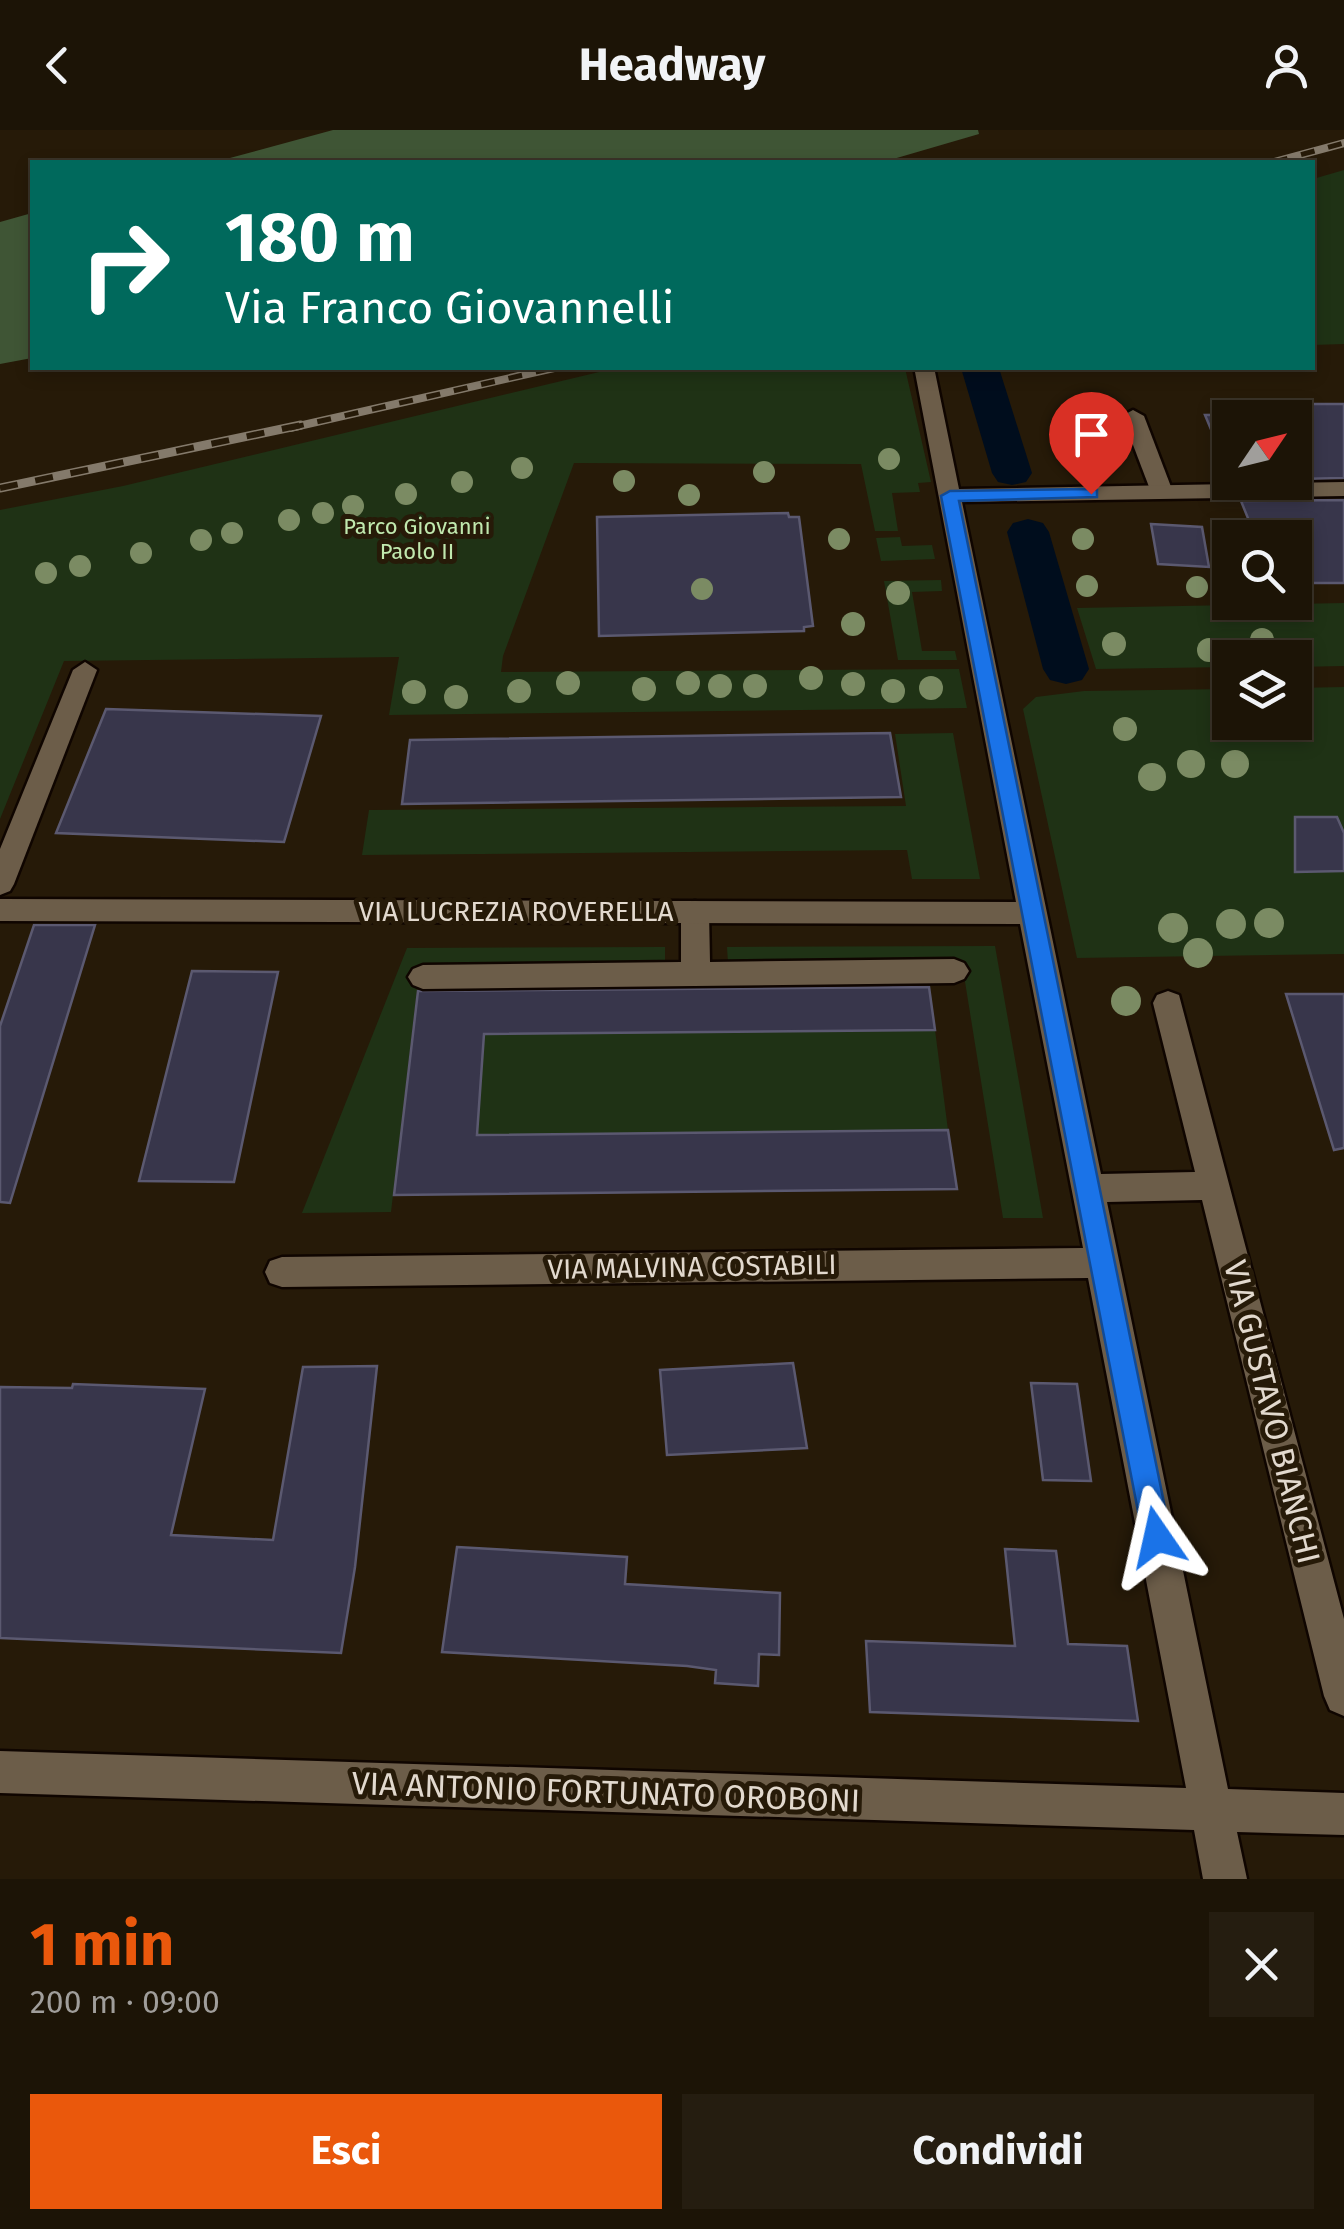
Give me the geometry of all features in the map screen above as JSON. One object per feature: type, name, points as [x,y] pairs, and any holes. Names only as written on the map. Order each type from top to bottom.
[{"type":"street","points":[[924,372],[1225,1879]]},
{"type":"street","points":[[1133,416],[1162,492]]},
{"type":"street","points":[[950,496],[1344,489]]},
{"type":"street","points":[[0,884],[85,670]]},
{"type":"street","name":"VIA LUCREZIA ROVERELLA","points":[[0,910],[1032,913]]},
{"type":"street","points":[[695,912],[696,974]]},
{"type":"street","points":[[423,977],[954,971]]},
{"type":"street","name":"VIA GUSTAVO BIANCHI","points":[[1168,1002],[1344,1696]]},
{"type":"street","points":[[1088,1188],[1215,1186]]},
{"type":"street","name":"VIA MALVINA COSTABILI","points":[[282,1272],[1102,1263]]},
{"type":"street","name":"VIA ANTONIO FORTUNATO OROBONI","points":[[0,1772],[1212,1812]]},
{"type":"street","points":[[1212,1812],[1344,1814]]},
{"type":"green space","points":[[333,130],[978,130],[979,134],[890,160],[222,160]]},
{"type":"green space","points":[[1344,170],[1344,344],[1315,345],[1315,178]]},
{"type":"green space","points":[[30,214],[30,358],[0,364],[0,222]]},
{"type":"green space","name":"Parco Giovanni Paolo II","points":[[608,370],[905,370],[931,482],[918,483],[920,492],[892,493],[898,531],[875,531],[861,464],[574,463],[503,656],[501,672],[959,669],[967,708],[389,715],[399,657],[64,661],[0,819],[0,510],[123,486]]},
{"type":"green space","points":[[900,537],[902,546],[932,545],[935,559],[881,561],[876,538]]},
{"type":"green space","points":[[941,580],[942,591],[912,592],[922,651],[955,651],[957,660],[898,660],[884,581]]},
{"type":"green space","points":[[1344,603],[1344,666],[1312,667],[1312,640],[1212,640],[1212,667],[1096,669],[1077,608],[1212,605],[1212,620],[1312,620],[1312,604]]},
{"type":"green space","points":[[1344,687],[1344,954],[1077,958],[1023,709],[1036,697],[1084,691],[1212,689],[1212,740],[1312,740],[1312,688]]},
{"type":"green space","points":[[953,733],[980,879],[912,879],[907,850],[362,855],[369,810],[906,806],[895,734]]},
{"type":"green space","points":[[995,946],[1043,1218],[1003,1218],[962,963],[728,963],[727,947]]},
{"type":"green space","points":[[665,947],[665,963],[420,965],[391,1212],[302,1213],[407,948]]},
{"type":"green space","points":[[935,1030],[948,1130],[477,1135],[484,1034]]},
{"type":"building","points":[[1312,404],[1344,404],[1344,478],[1312,479]]},
{"type":"building","points":[[1344,500],[1344,583],[1312,583],[1312,520],[1249,520],[1241,501]]},
{"type":"building","points":[[788,513],[789,517],[799,517],[813,626],[804,627],[804,631],[599,636],[597,517]]},
{"type":"building","points":[[1151,524],[1202,527],[1209,567],[1158,564]]},
{"type":"building","points":[[106,709],[321,716],[284,842],[56,833]]},
{"type":"building","points":[[890,733],[901,797],[402,804],[410,740]]},
{"type":"building","points":[[1295,817],[1337,817],[1344,833],[1344,871],[1295,872]]},
{"type":"building","points":[[34,925],[95,925],[10,1203],[0,1202],[0,1026]]},
{"type":"building","points":[[192,971],[278,972],[234,1182],[139,1181]]},
{"type":"building","points":[[929,987],[935,1030],[484,1034],[477,1135],[948,1130],[957,1189],[394,1195],[418,991]]},
{"type":"building","points":[[1286,994],[1344,994],[1344,1148],[1334,1150]]},
{"type":"building","points":[[793,1363],[807,1448],[667,1455],[660,1370]]},
{"type":"building","points":[[377,1366],[355,1567],[341,1653],[0,1638],[0,1387],[72,1388],[73,1384],[205,1389],[171,1535],[273,1540],[303,1367]]},
{"type":"building","points":[[1031,1383],[1077,1384],[1091,1481],[1043,1480]]},
{"type":"building","points":[[457,1547],[627,1557],[625,1584],[780,1593],[779,1655],[759,1654],[758,1686],[715,1683],[716,1670],[687,1666],[442,1652]]},
{"type":"building","points":[[1005,1549],[1056,1551],[1068,1644],[1127,1646],[1138,1721],[870,1712],[866,1641],[1015,1646]]},
{"type":"waterway","points":[[981,370],[1012,473]]},
{"type":"waterway","points":[[1028,532],[1066,669]]},
{"type":"railway","points":[[1281,160],[1344,143]]},
{"type":"railway","points":[[290,428],[545,370]]},
{"type":"railway","points":[[0,488],[301,425]]},
{"type":"route","points":[[1091,494],[950,496],[1157,1537]]}]
